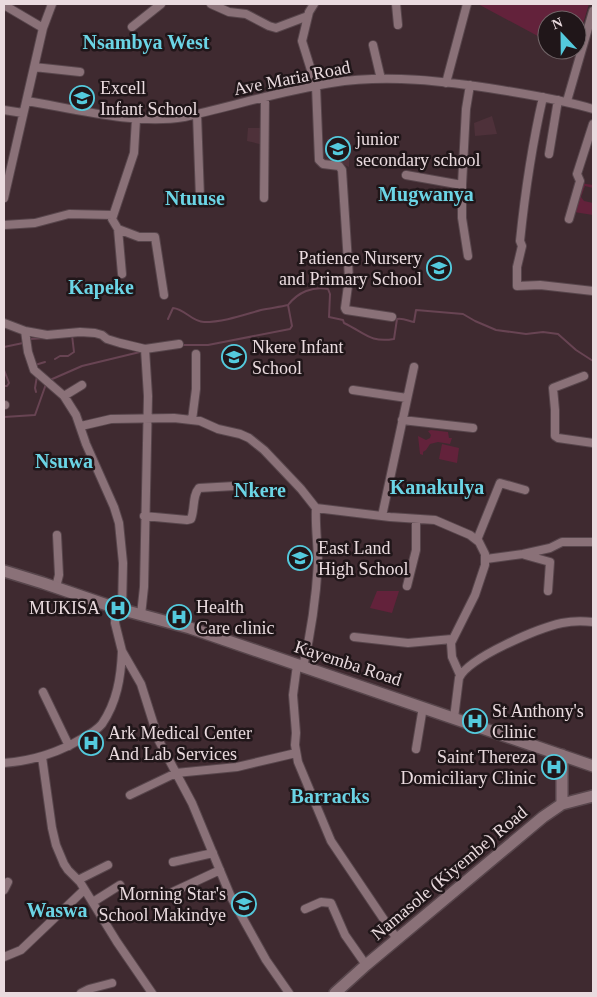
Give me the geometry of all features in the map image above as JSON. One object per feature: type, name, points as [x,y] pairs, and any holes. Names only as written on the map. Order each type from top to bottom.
[{"type":"street","points":[[4,198],[43,28],[52,4]]},
{"type":"street","points":[[132,27],[161,4]]},
{"type":"street","points":[[210,4],[229,12],[246,14],[276,28],[308,16]]},
{"type":"street","points":[[314,4],[308,16],[302,41],[316,86],[319,160],[323,164],[339,166],[342,170],[349,278],[345,308],[346,310],[392,317]]},
{"type":"street","points":[[396,4],[398,25]]},
{"type":"street","points":[[446,83],[467,4]]},
{"type":"street","points":[[4,5],[43,28]]},
{"type":"street","points":[[587,34],[593,11]]},
{"type":"street","points":[[373,45],[382,79]]},
{"type":"street","points":[[567,101],[580,60]]},
{"type":"street","points":[[34,67],[80,72]]},
{"type":"street","name":"Ave Maria Road","points":[[26,101],[136,119],[166,119],[197,114],[316,86],[346,81],[382,79],[470,85],[567,101],[593,109]]},
{"type":"street","points":[[468,256],[462,218],[462,185],[466,109],[470,85]]},
{"type":"street","points":[[264,198],[265,97]]},
{"type":"street","points":[[543,97],[525,193],[520,241],[522,246],[517,267],[517,286],[540,285],[593,291]]},
{"type":"street","points":[[548,154],[558,100]]},
{"type":"street","points":[[4,110],[23,113]]},
{"type":"street","points":[[197,114],[200,198]]},
{"type":"street","points":[[122,274],[118,229],[112,220],[134,153],[136,119]]},
{"type":"street","points":[[569,219],[580,181],[577,174],[593,124]]},
{"type":"street","points":[[406,175],[462,185]]},
{"type":"street","points":[[4,225],[35,223],[70,214],[113,215]]},
{"type":"street","points":[[118,229],[139,237],[155,237],[164,294]]},
{"type":"street","points":[[4,323],[25,331],[47,335],[80,332],[95,333],[107,339],[145,349],[179,344]]},
{"type":"street","points":[[25,331],[28,352],[34,370],[64,396],[76,415],[117,517],[123,563],[119,609],[115,623],[122,651],[141,684],[159,741],[192,803],[232,897],[266,960],[289,993]]},
{"type":"street","points":[[141,615],[144,587],[144,516],[147,484],[148,396],[145,349]]},
{"type":"street","points":[[192,420],[196,389],[196,354]]},
{"type":"street","points":[[382,516],[414,367]]},
{"type":"street","points":[[584,376],[553,388],[556,410],[555,436],[558,438],[593,442]]},
{"type":"street","points":[[64,396],[82,385]]},
{"type":"street","points":[[353,390],[407,398]]},
{"type":"street","points":[[81,426],[111,419],[174,418],[192,420],[249,438],[264,450],[301,489],[316,508],[315,526],[318,566],[312,626],[292,695],[296,753],[331,842],[397,940]]},
{"type":"street","points":[[402,420],[472,428]]},
{"type":"street","points":[[477,540],[500,483],[525,490]]},
{"type":"street","points":[[144,516],[188,520],[191,519],[193,514],[196,491],[199,488],[235,486]]},
{"type":"street","points":[[316,508],[439,522],[470,535],[483,548],[486,558],[485,565],[475,595],[452,639],[452,657],[460,675],[454,718]]},
{"type":"street","points":[[407,586],[416,550],[416,519]]},
{"type":"street","points":[[56,587],[59,575],[58,536]]},
{"type":"street","points":[[486,558],[524,554],[550,548],[562,542],[593,542]]},
{"type":"street","points":[[524,554],[550,562],[548,591]]},
{"type":"street","name":"Kayemba Road","points":[[4,571],[119,609],[190,628],[593,766]]},
{"type":"street","points":[[460,675],[480,659],[532,632],[569,622],[593,622]]},
{"type":"street","points":[[354,637],[408,643],[452,639]]},
{"type":"street","points":[[4,763],[42,757],[68,746],[101,725],[116,697],[122,651]]},
{"type":"street","points":[[43,692],[68,746]]},
{"type":"street","points":[[416,749],[423,707]]},
{"type":"street","points":[[130,795],[176,773],[237,767],[296,753]]},
{"type":"street","points":[[562,755],[562,804]]},
{"type":"street","points":[[42,757],[56,845],[68,870],[78,880],[152,993]]},
{"type":"street","name":"Namasole (Kiyembe) Road","points":[[335,993],[543,817],[562,804],[593,796]]},
{"type":"street","points":[[314,802],[339,797],[362,797]]},
{"type":"street","points":[[173,862],[213,853]]},
{"type":"street","points":[[78,880],[108,865]]},
{"type":"street","points":[[162,897],[220,870]]},
{"type":"street","points":[[4,890],[8,882]]},
{"type":"street","points":[[93,902],[120,885]]},
{"type":"street","points":[[5,954],[21,950],[84,890]]},
{"type":"street","points":[[305,909],[321,902],[331,904],[345,935],[366,965]]},
{"type":"street","points":[[81,993],[112,983]]},
{"type":"shaded area","points":[[478,4],[589,4],[587,10],[537,10],[537,36]]},
{"type":"shaded area","points":[[492,116],[497,134],[475,136],[474,123]]},
{"type":"shaded area","points":[[248,128],[265,128],[264,145],[247,141]]},
{"type":"shaded area","name":"junior secondary school","points":[[327,139],[350,140],[349,167],[328,157]]},
{"type":"shaded area","points":[[580,183],[593,185],[593,188],[585,186],[581,197],[584,201],[593,203],[593,215],[574,212]]},
{"type":"shaded area","points":[[428,431],[448,432],[449,438],[452,438],[450,444],[438,442],[430,444],[423,452],[423,455],[420,454],[418,436],[426,440],[430,438],[431,435]]},
{"type":"shaded area","points":[[442,444],[459,448],[457,463],[439,459]]},
{"type":"shaded area","points":[[377,591],[399,591],[392,613],[370,608]]},
{"type":"waterway","points":[[182,345],[208,345],[290,329],[292,326],[288,305],[301,293],[311,289],[322,288],[328,289],[330,294],[329,317],[343,320],[344,323],[379,340],[394,339],[397,319],[414,322],[416,310],[463,314],[496,330],[526,334],[543,332],[558,334],[576,350],[593,361]]},
{"type":"waterway","points":[[168,319],[173,308],[196,320],[211,322],[288,305]]},
{"type":"waterway","points":[[55,359],[60,356],[68,356],[74,352],[72,335]]},
{"type":"waterway","points":[[30,339],[45,338]]},
{"type":"waterway","points":[[4,347],[23,343]]},
{"type":"waterway","points":[[50,380],[82,366],[140,352]]},
{"type":"waterway","points":[[35,365],[45,362]]},
{"type":"waterway","points":[[4,370],[9,383],[7,386],[4,386]]},
{"type":"waterway","points":[[36,392],[37,376]]},
{"type":"waterway","points":[[4,417],[35,415],[46,384]]},
{"type":"place","name":"Excell Infant School","points":[[82,98]]},
{"type":"place","name":"junior secondary school","points":[[338,149]]},
{"type":"place","name":"Patience Nursery and Primary School","points":[[439,268]]},
{"type":"place","name":"Nkere Infant School","points":[[234,357]]},
{"type":"place","name":"East Land High School","points":[[300,558]]},
{"type":"place","name":"MUKISA","points":[[118,608]]},
{"type":"place","name":"Health Care clinic","points":[[179,617]]},
{"type":"place","name":"St Anthony's Clinic","points":[[475,721]]},
{"type":"place","name":"Ark Medical Center And Lab Services","points":[[91,743]]},
{"type":"place","name":"Saint Thereza Domiciliary Clinic","points":[[554,767]]},
{"type":"place","name":"Morning Star's School Makindye","points":[[244,904]]},
{"type":"district","name":"Nsambya West","points":[[146,42]]},
{"type":"district","name":"Mugwanya","points":[[426,194]]},
{"type":"district","name":"Ntuuse","points":[[195,198]]},
{"type":"district","name":"Kapeke","points":[[101,287]]},
{"type":"district","name":"Nsuwa","points":[[64,461]]},
{"type":"district","name":"Kanakulya","points":[[437,487]]},
{"type":"district","name":"Nkere","points":[[260,490]]},
{"type":"district","name":"Barracks","points":[[330,796]]},
{"type":"district","name":"Waswa","points":[[57,910]]}]
